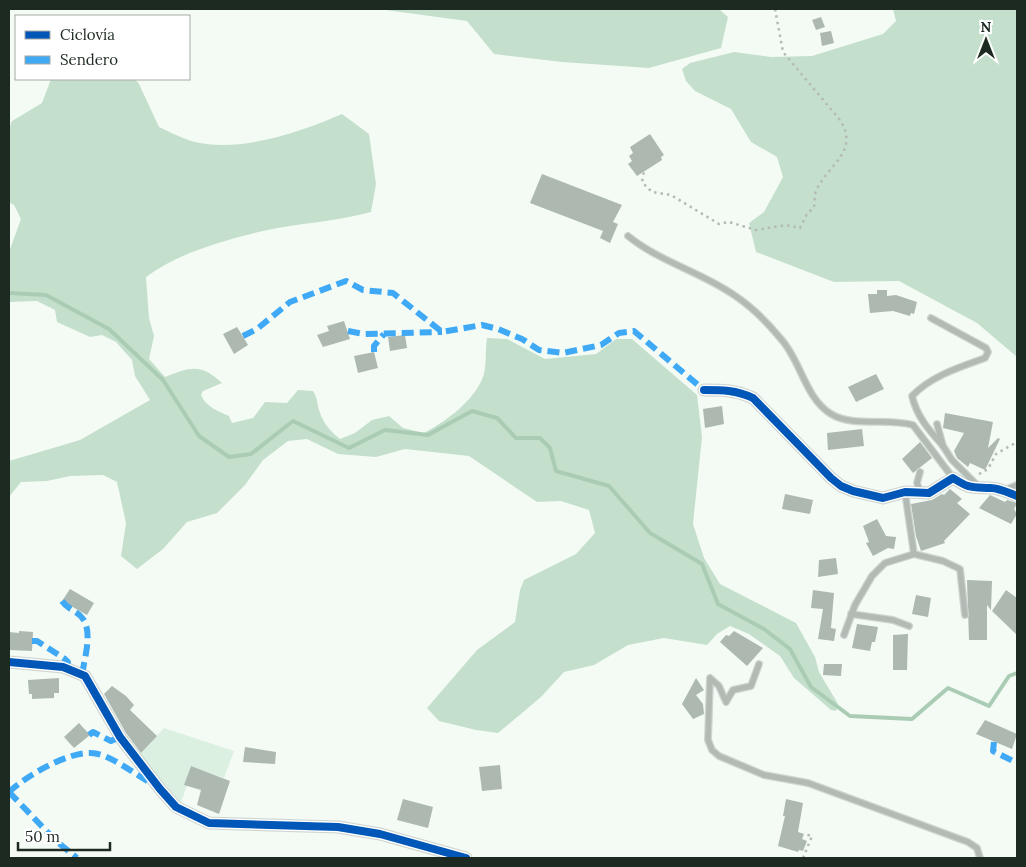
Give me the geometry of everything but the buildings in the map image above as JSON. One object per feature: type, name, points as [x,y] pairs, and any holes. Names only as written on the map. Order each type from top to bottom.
[{"type":"street","points":[[704,390],[734,391],[752,398],[802,450],[841,486],[867,495],[883,498],[905,492],[929,493],[953,478],[966,486],[981,489],[991,488],[1017,496]]},
{"type":"street","points":[[9,662],[63,667],[85,676],[120,737],[176,807],[191,816],[209,823],[338,827],[380,834],[466,858]]},
{"type":"lane","points":[[628,236],[642,248],[734,295],[757,314],[790,349],[809,389],[824,410],[844,420],[865,422],[885,420],[913,425],[953,478]]},
{"type":"lane","points":[[931,318],[986,348],[988,352],[985,358],[955,369],[919,388],[912,396],[915,408],[924,425],[943,446],[952,460],[981,489]]},
{"type":"lane","points":[[938,424],[943,446]]},
{"type":"lane","points":[[920,472],[917,483],[920,492]]},
{"type":"lane","points":[[1003,491],[1017,485]]},
{"type":"lane","points":[[905,492],[914,554]]},
{"type":"lane","points":[[844,635],[851,614],[872,576],[885,563],[914,554],[943,561],[960,569],[965,616]]},
{"type":"lane","points":[[851,614],[892,620],[910,626]]},
{"type":"lane","points":[[760,664],[751,686],[736,688],[726,702],[719,686],[710,678],[707,726],[712,750],[719,756],[764,774],[808,782],[968,842],[977,848],[980,858]]},
{"type":"path","points":[[645,166],[642,182],[652,192],[672,195],[719,224],[729,222],[756,230],[786,225],[800,228],[807,214],[814,207],[815,192],[838,160],[848,140],[846,130],[840,120],[783,52],[775,9]]},
{"type":"path","points":[[971,478],[988,469],[996,454],[1017,442]]},
{"type":"path","points":[[804,834],[812,836],[804,858]]},
{"type":"green space","points":[[378,9],[719,9],[728,17],[721,48],[649,68],[562,62],[494,54],[467,21]]},
{"type":"green space","points":[[893,9],[1017,9],[1017,357],[977,323],[899,281],[834,282],[756,252],[749,223],[764,212],[783,177],[777,157],[751,142],[731,109],[695,91],[686,81],[682,69],[690,63],[734,52],[771,57],[812,56],[883,34],[896,21]]},
{"type":"green space","points":[[51,80],[136,80],[159,127],[195,142],[212,145],[250,143],[289,134],[342,114],[369,134],[376,184],[371,212],[276,228],[233,239],[187,254],[146,277],[149,318],[154,336],[149,359],[165,377],[188,369],[195,369],[208,372],[215,377],[222,383],[203,391],[201,395],[209,406],[229,416],[232,423],[253,418],[265,402],[287,403],[298,390],[313,391],[324,421],[340,439],[355,433],[372,420],[389,416],[403,428],[424,433],[441,423],[458,410],[479,386],[484,373],[487,338],[507,339],[545,359],[596,354],[616,339],[632,339],[697,395],[702,437],[693,524],[704,558],[720,584],[796,623],[815,657],[819,672],[838,704],[836,711],[831,710],[794,678],[780,656],[749,634],[730,626],[717,634],[707,645],[664,638],[628,645],[594,665],[564,672],[541,697],[498,733],[439,721],[427,708],[477,650],[515,622],[520,590],[524,580],[576,554],[595,533],[589,510],[561,501],[537,502],[469,456],[405,449],[376,457],[338,454],[307,439],[288,441],[263,460],[245,485],[217,513],[187,522],[163,549],[137,569],[121,556],[126,523],[117,482],[103,475],[70,476],[47,481],[21,482],[9,497],[9,461],[80,440],[150,400],[135,376],[132,360],[116,342],[102,335],[90,337],[57,322],[55,310],[37,301],[9,302],[9,252],[21,219],[14,205],[9,202],[9,128],[12,121],[42,103]]},
{"type":"green space","points":[[164,728],[234,751],[224,778],[191,766],[185,784],[187,786],[180,804],[175,801],[139,755]]},
{"type":"waterway","points":[[9,293],[46,295],[109,329],[163,380],[199,436],[229,457],[251,454],[293,421],[349,448],[385,430],[428,435],[472,411],[497,418],[516,438],[540,438],[550,448],[556,471],[609,486],[650,533],[702,564],[718,604],[764,629],[790,649],[811,687],[850,716],[912,719],[948,688],[989,706],[1009,676],[1017,673]]},
{"type":"marked path","points":[[243,336],[257,329],[290,302],[346,281],[363,290],[393,293],[442,332],[482,325],[498,329],[522,339],[539,350],[563,353],[601,345],[619,333],[634,331],[704,390]]},
{"type":"marked path","points":[[348,331],[364,334],[442,332]]},
{"type":"marked path","points":[[374,352],[374,346],[384,334]]},
{"type":"marked path","points":[[62,601],[81,616],[86,625],[88,639],[82,675]]},
{"type":"marked path","points":[[32,641],[37,641],[65,659],[68,662],[66,668]]},
{"type":"marked path","points":[[89,735],[93,732],[111,741],[120,737]]},
{"type":"marked path","points":[[994,742],[993,751],[1017,763]]},
{"type":"marked path","points":[[9,792],[47,766],[70,756],[91,753],[107,757],[153,784]]},
{"type":"marked path","points":[[9,792],[55,840],[77,858]]},
{"type":"cycle path","points":[[704,390],[723,390],[753,398],[831,478],[841,486],[853,491],[883,498],[905,492],[929,493],[953,478],[967,486],[997,489],[1017,496]]},
{"type":"cycle path","points":[[9,662],[63,667],[85,676],[120,737],[160,789],[176,807],[209,823],[338,827],[380,834],[466,858]]}]
